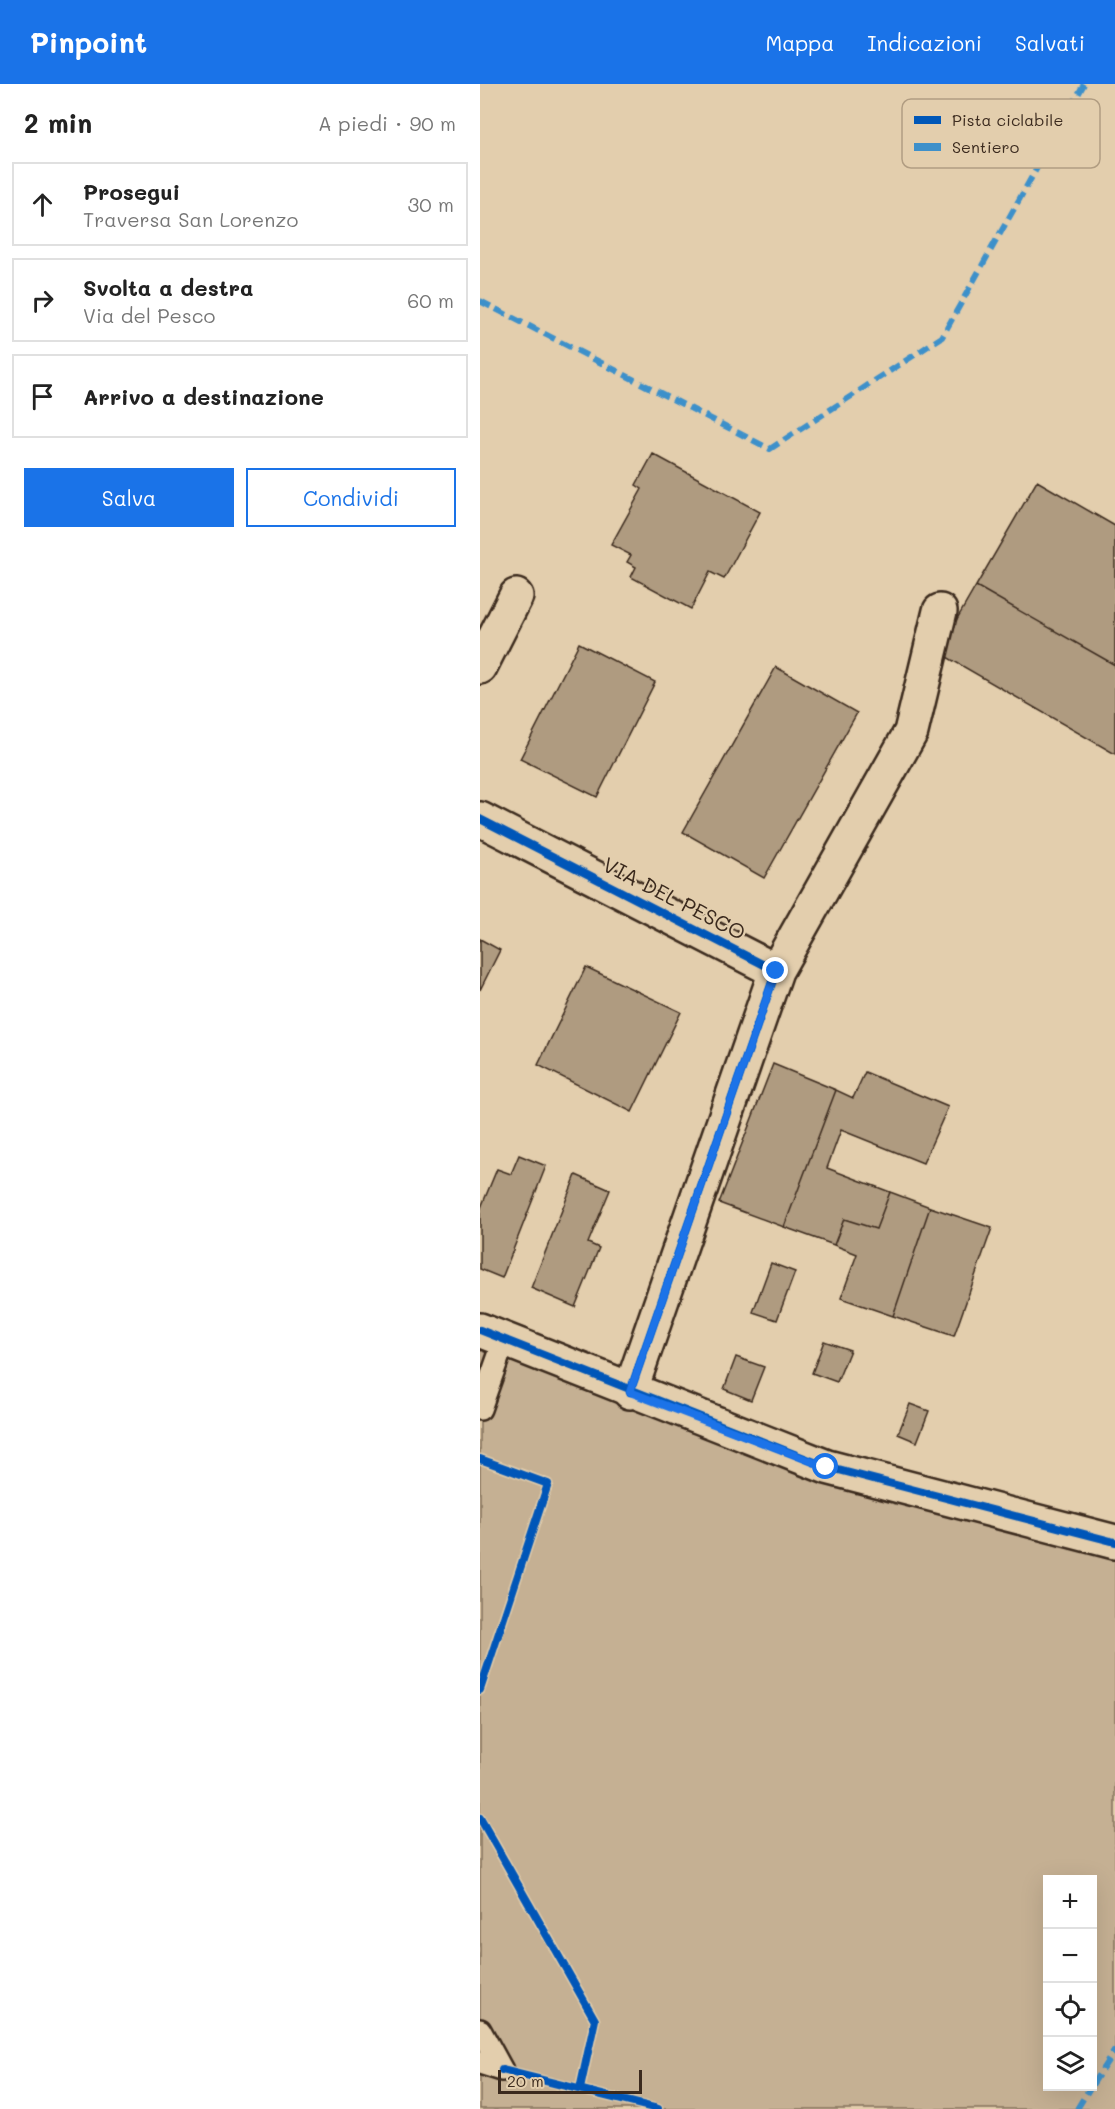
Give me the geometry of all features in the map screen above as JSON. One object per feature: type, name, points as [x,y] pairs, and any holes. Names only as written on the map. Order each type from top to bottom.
[{"type":"street","points":[[480,667],[516,596]]},
{"type":"street","points":[[630,1392],[776,971],[911,732],[940,611]]},
{"type":"street","name":"VIA DEL PESCO","points":[[480,819],[776,971]]},
{"type":"street","points":[[492,1335],[630,1392],[826,1467],[1115,1542]]},
{"type":"lane","points":[[480,1408],[492,1335]]},
{"type":"lane","points":[[480,2030],[502,2070],[480,2063]]},
{"type":"shaded area","points":[[480,1336],[630,1392],[1115,1542],[1115,2109],[480,2109]]},
{"type":"building","points":[[653,454],[760,512],[724,579],[710,572],[691,609],[631,577],[636,567],[627,562],[631,555],[611,545],[642,489],[636,485]]},
{"type":"building","points":[[1037,481],[1115,526],[1115,665],[976,586]]},
{"type":"building","points":[[976,586],[1115,665],[1115,754],[938,652]]},
{"type":"building","points":[[579,643],[655,682],[597,797],[520,759]]},
{"type":"building","points":[[776,667],[857,713],[764,878],[683,832]]},
{"type":"building","points":[[480,939],[500,950],[480,990]]},
{"type":"building","points":[[586,967],[681,1012],[632,1112],[538,1065]]},
{"type":"building","points":[[773,1064],[836,1090],[784,1227],[719,1203]]},
{"type":"building","points":[[865,1072],[948,1107],[923,1163],[841,1130],[827,1168],[890,1192],[876,1229],[844,1219],[834,1245],[784,1227],[836,1090],[853,1098]]},
{"type":"building","points":[[519,1155],[546,1166],[502,1278],[480,1269],[480,1210],[497,1169],[511,1174]]},
{"type":"building","points":[[576,1175],[610,1190],[588,1243],[599,1248],[575,1307],[531,1288]]},
{"type":"building","points":[[890,1192],[930,1207],[893,1316],[841,1298],[857,1254],[834,1245],[844,1219],[876,1229]]},
{"type":"building","points":[[930,1207],[992,1228],[954,1336],[893,1316]]},
{"type":"building","points":[[771,1263],[795,1272],[777,1320],[753,1312]]},
{"type":"building","points":[[824,1341],[850,1350],[837,1382],[812,1373]]},
{"type":"building","points":[[736,1357],[764,1367],[751,1400],[724,1389]]},
{"type":"building","points":[[910,1404],[929,1411],[917,1442],[898,1434]]},
{"type":"marked path","points":[[1076,99],[1084,84]]},
{"type":"marked path","points":[[480,301],[770,449],[942,337],[1037,168]]},
{"type":"marked path","points":[[1097,2077],[1115,2050]]},
{"type":"marked path","points":[[1077,2109],[1088,2091]]},
{"type":"cycle path","points":[[480,819],[776,971],[630,1392]]},
{"type":"cycle path","points":[[480,1330],[827,1467],[1115,1542]]},
{"type":"cycle path","points":[[480,1459],[548,1484],[480,1690]]},
{"type":"cycle path","points":[[480,1818],[595,2020],[580,2089]]},
{"type":"cycle path","points":[[502,2070],[658,2109]]},
{"type":"route","points":[[776,971],[630,1392],[826,1467]]}]
